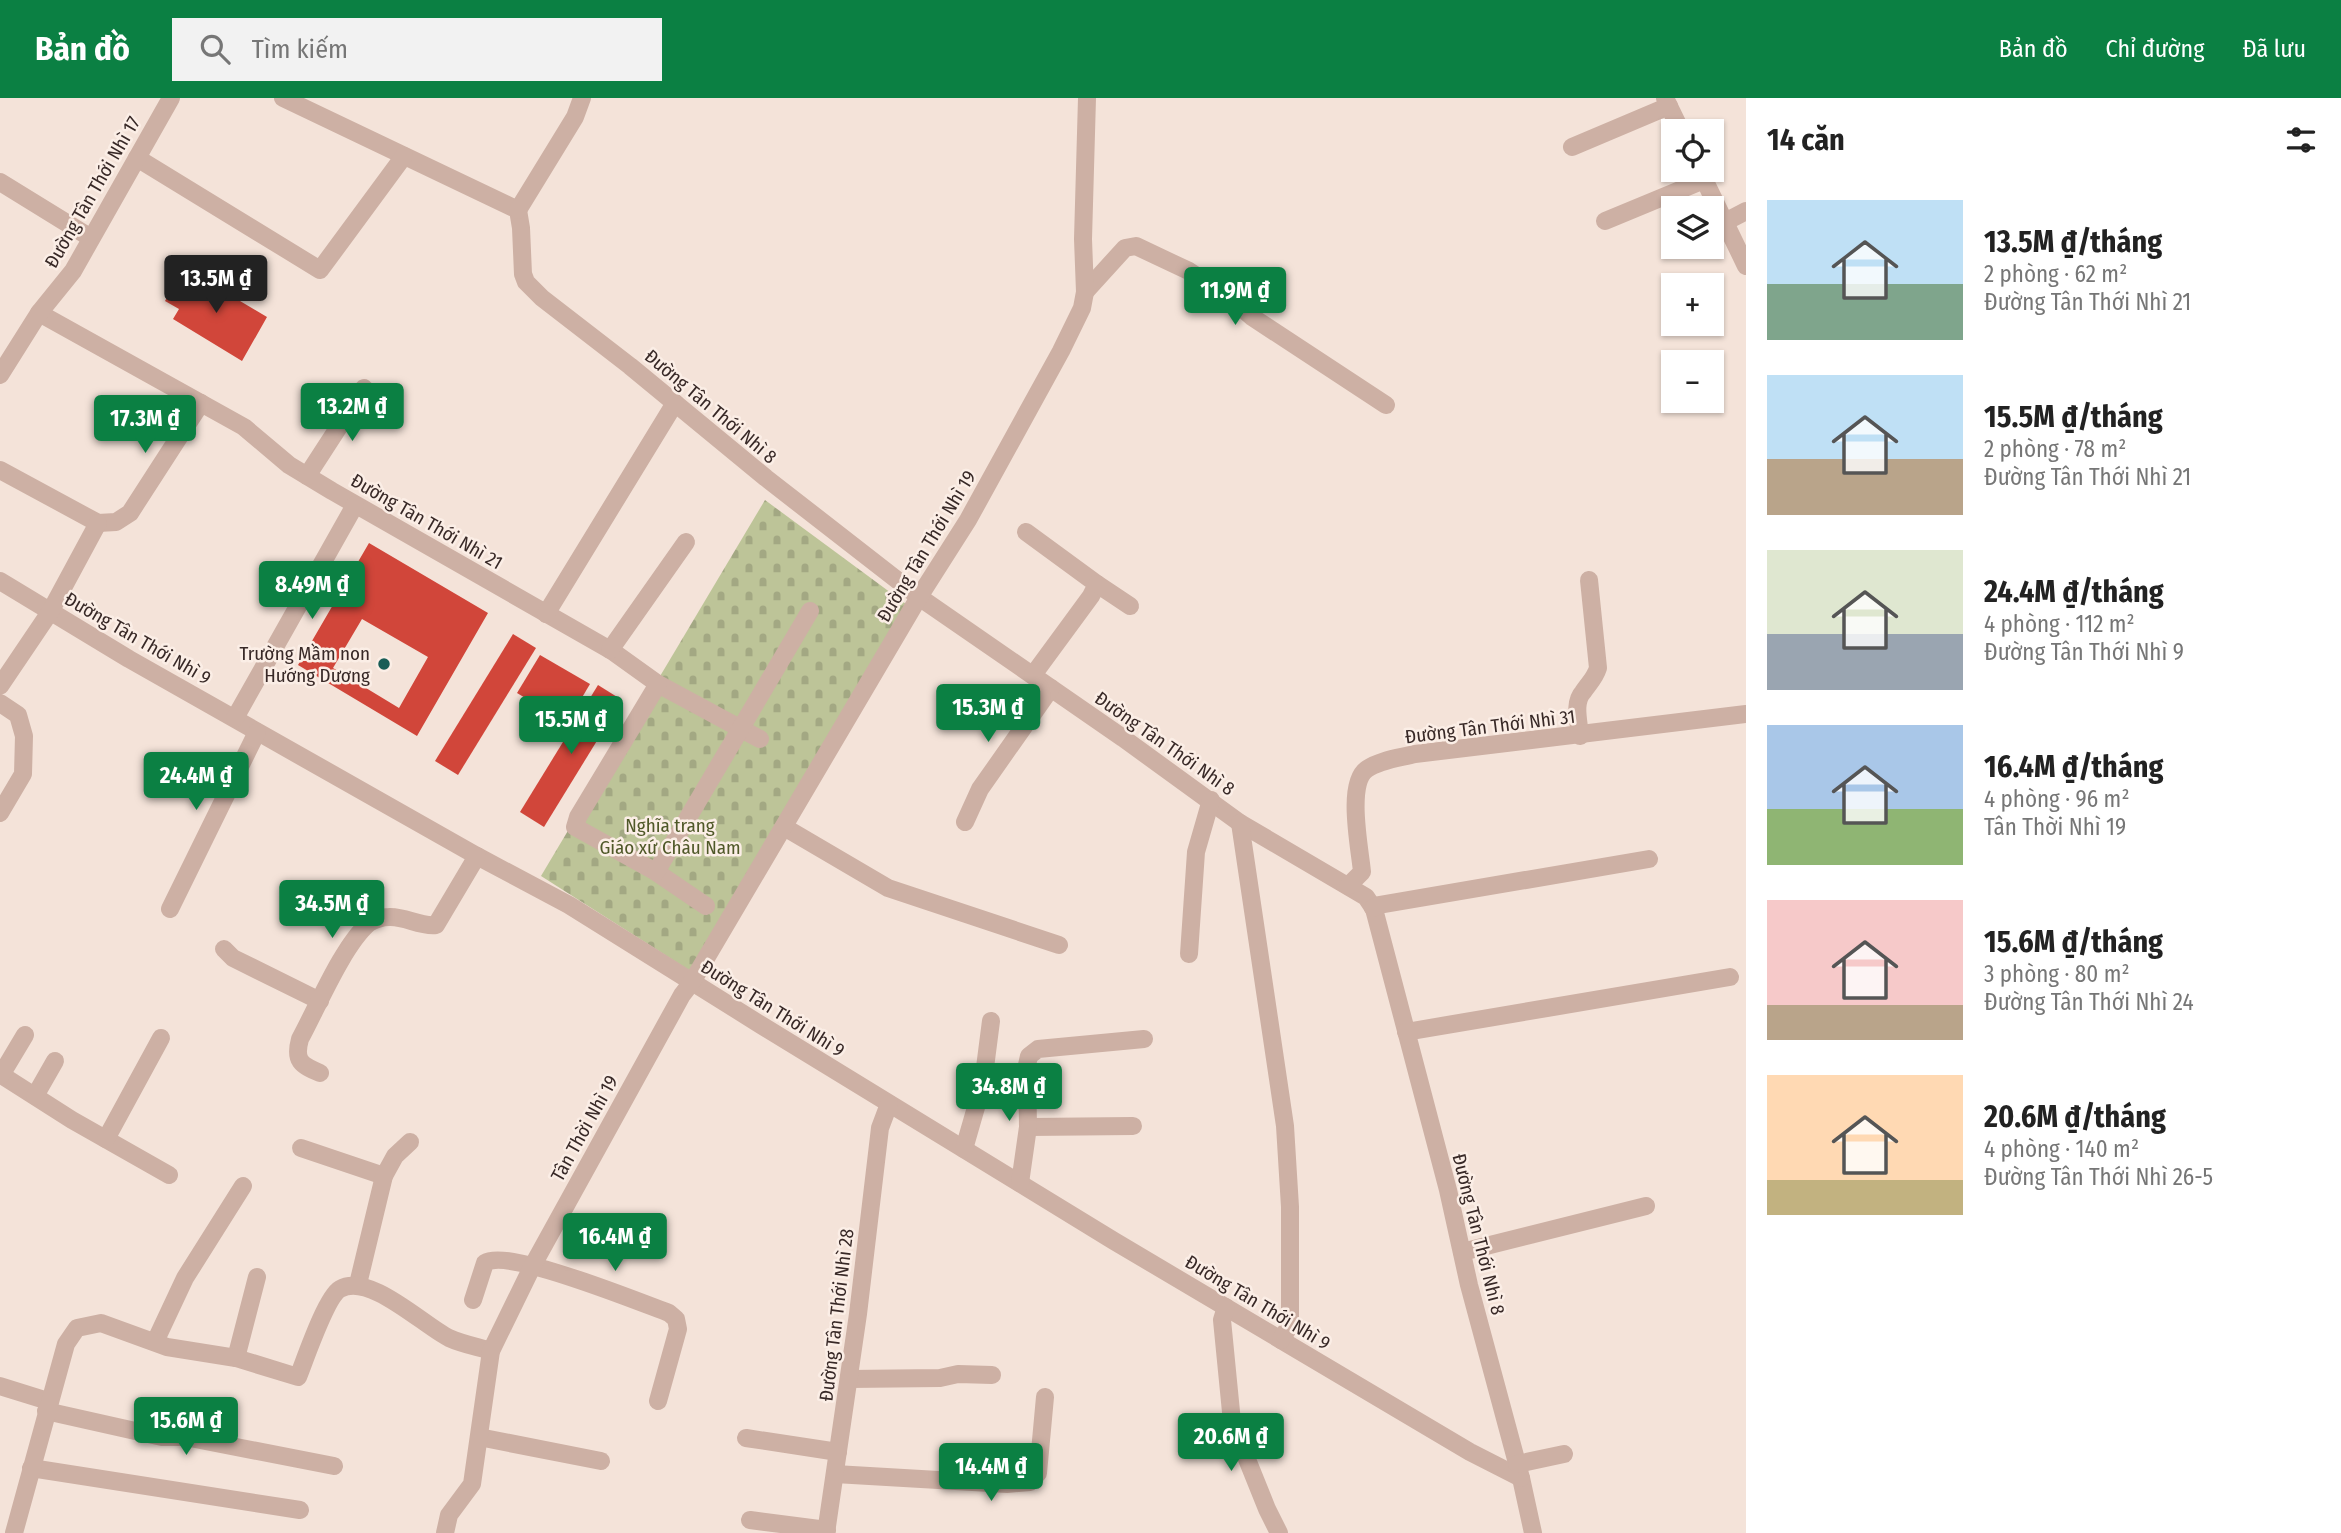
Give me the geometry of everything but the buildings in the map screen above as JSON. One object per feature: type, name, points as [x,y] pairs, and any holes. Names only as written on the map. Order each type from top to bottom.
[{"type":"street","name":"Đường Tân Thới Nhì 17","points":[[0,375],[39,313],[73,271],[171,98]]},
{"type":"street","points":[[283,98],[518,210],[575,117],[582,98]]},
{"type":"street","name":"Đường Tân Thới Nhì 19","points":[[692,982],[919,597],[968,520],[1082,308],[1085,292],[1083,239],[1087,98]]},
{"type":"street","points":[[1572,147],[1667,102],[1675,119]]},
{"type":"street","points":[[137,158],[320,270],[404,156]]},
{"type":"street","points":[[0,181],[91,238]]},
{"type":"street","points":[[1605,221],[1687,182]]},
{"type":"street","points":[[1705,182],[1746,266]]},
{"type":"street","name":"Đường Tân Thới Nhì 8","points":[[518,210],[521,257],[526,282],[542,298],[919,597],[1240,822],[1366,897],[1373,908],[1448,1190],[1533,1533]]},
{"type":"street","points":[[1725,222],[1746,211]]},
{"type":"street","points":[[1085,292],[1125,248],[1136,246],[1189,271],[1229,297],[1252,317],[1386,405]]},
{"type":"street","name":"Đường Tân Thới Nhì 21","points":[[39,313],[244,427],[289,465],[355,505],[610,650],[654,681],[761,739]]},
{"type":"street","points":[[307,476],[364,388]]},
{"type":"street","points":[[0,470],[98,523],[116,522],[130,513],[201,403]]},
{"type":"street","points":[[546,614],[675,403]]},
{"type":"street","points":[[235,718],[355,505]]},
{"type":"street","points":[[0,686],[50,612],[98,523]]},
{"type":"street","points":[[1026,532],[1130,606]]},
{"type":"street","points":[[610,650],[686,542]]},
{"type":"street","points":[[1580,736],[1577,703],[1598,668],[1589,580]]},
{"type":"street","name":"Đường Tân Thới Nhì 9","points":[[0,581],[129,660],[569,905],[889,1104],[1470,1452],[1519,1471]]},
{"type":"street","points":[[1033,675],[1097,584]]},
{"type":"street","points":[[656,873],[810,611]]},
{"type":"street","points":[[654,681],[575,823],[580,831],[656,873],[706,906]]},
{"type":"street","points":[[965,822],[980,789],[1051,688]]},
{"type":"street","points":[[0,703],[18,715],[24,736],[23,774],[0,813]]},
{"type":"street","name":"Đường Tân Thới Nhì 31","points":[[1348,886],[1362,872],[1355,795],[1364,771],[1377,764],[1415,754],[1746,714]]},
{"type":"street","points":[[170,909],[257,732]]},
{"type":"street","points":[[1189,954],[1196,852],[1211,800]]},
{"type":"street","points":[[1240,822],[1285,1126],[1290,1207],[1290,1325],[1281,1340]]},
{"type":"street","points":[[784,827],[888,888],[1059,945]]},
{"type":"street","points":[[320,1073],[305,1067],[299,1060],[297,1051],[300,1039],[338,965],[371,921],[391,917],[425,926],[436,925],[477,856]]},
{"type":"street","points":[[1373,908],[1649,859]]},
{"type":"street","points":[[224,949],[233,958],[320,1001]]},
{"type":"street","points":[[1405,1032],[1730,977]]},
{"type":"street","name":"Tân Thời Nhì 19","points":[[445,1533],[449,1515],[472,1484],[491,1351],[533,1265],[682,995],[692,982]]},
{"type":"street","points":[[964,1149],[983,1083],[991,1021]]},
{"type":"street","points":[[25,1035],[1,1075],[169,1175]]},
{"type":"street","points":[[106,1139],[161,1038]]},
{"type":"street","points":[[1020,1183],[1028,1127],[1029,1056],[1038,1049],[1144,1039]]},
{"type":"street","points":[[35,1096],[55,1060]]},
{"type":"street","name":"Đường Tân Thới Nhì 28","points":[[827,1531],[880,1128],[889,1104]]},
{"type":"street","points":[[1028,1127],[1133,1126]]},
{"type":"street","points":[[358,1284],[384,1176],[395,1156],[410,1142]]},
{"type":"street","points":[[301,1148],[384,1176]]},
{"type":"street","points":[[155,1342],[185,1278],[243,1186]]},
{"type":"street","points":[[1462,1252],[1646,1206]]},
{"type":"street","points":[[472,1300],[488,1260],[533,1265],[669,1313],[676,1319],[678,1328],[658,1401]]},
{"type":"street","points":[[236,1358],[257,1277]]},
{"type":"street","points":[[14,1533],[65,1344],[78,1328],[102,1323],[167,1347],[236,1358],[298,1377],[330,1300],[340,1289],[358,1284],[382,1295],[451,1339],[491,1351]]},
{"type":"street","points":[[1226,1307],[1222,1320],[1232,1422],[1279,1533]]},
{"type":"street","points":[[849,1379],[992,1375]]},
{"type":"street","points":[[0,1386],[47,1406],[162,1437],[185,1437],[334,1466]]},
{"type":"street","points":[[835,1474],[1023,1485],[1030,1482],[1038,1472],[1045,1397]]},
{"type":"street","points":[[478,1437],[601,1461]]},
{"type":"street","points":[[746,1438],[838,1452]]},
{"type":"street","points":[[1519,1471],[1564,1454]]},
{"type":"street","points":[[31,1468],[300,1510]]},
{"type":"street","points":[[750,1520],[827,1531]]},
{"type":"green space","name":"Nghĩa trang Giáo xứ Châu Nam","points":[[765,500],[906,604],[695,974],[541,876]]},
{"type":"place","name":"Trường Mầm non Hướng Dương","points":[[384,664]]}]
